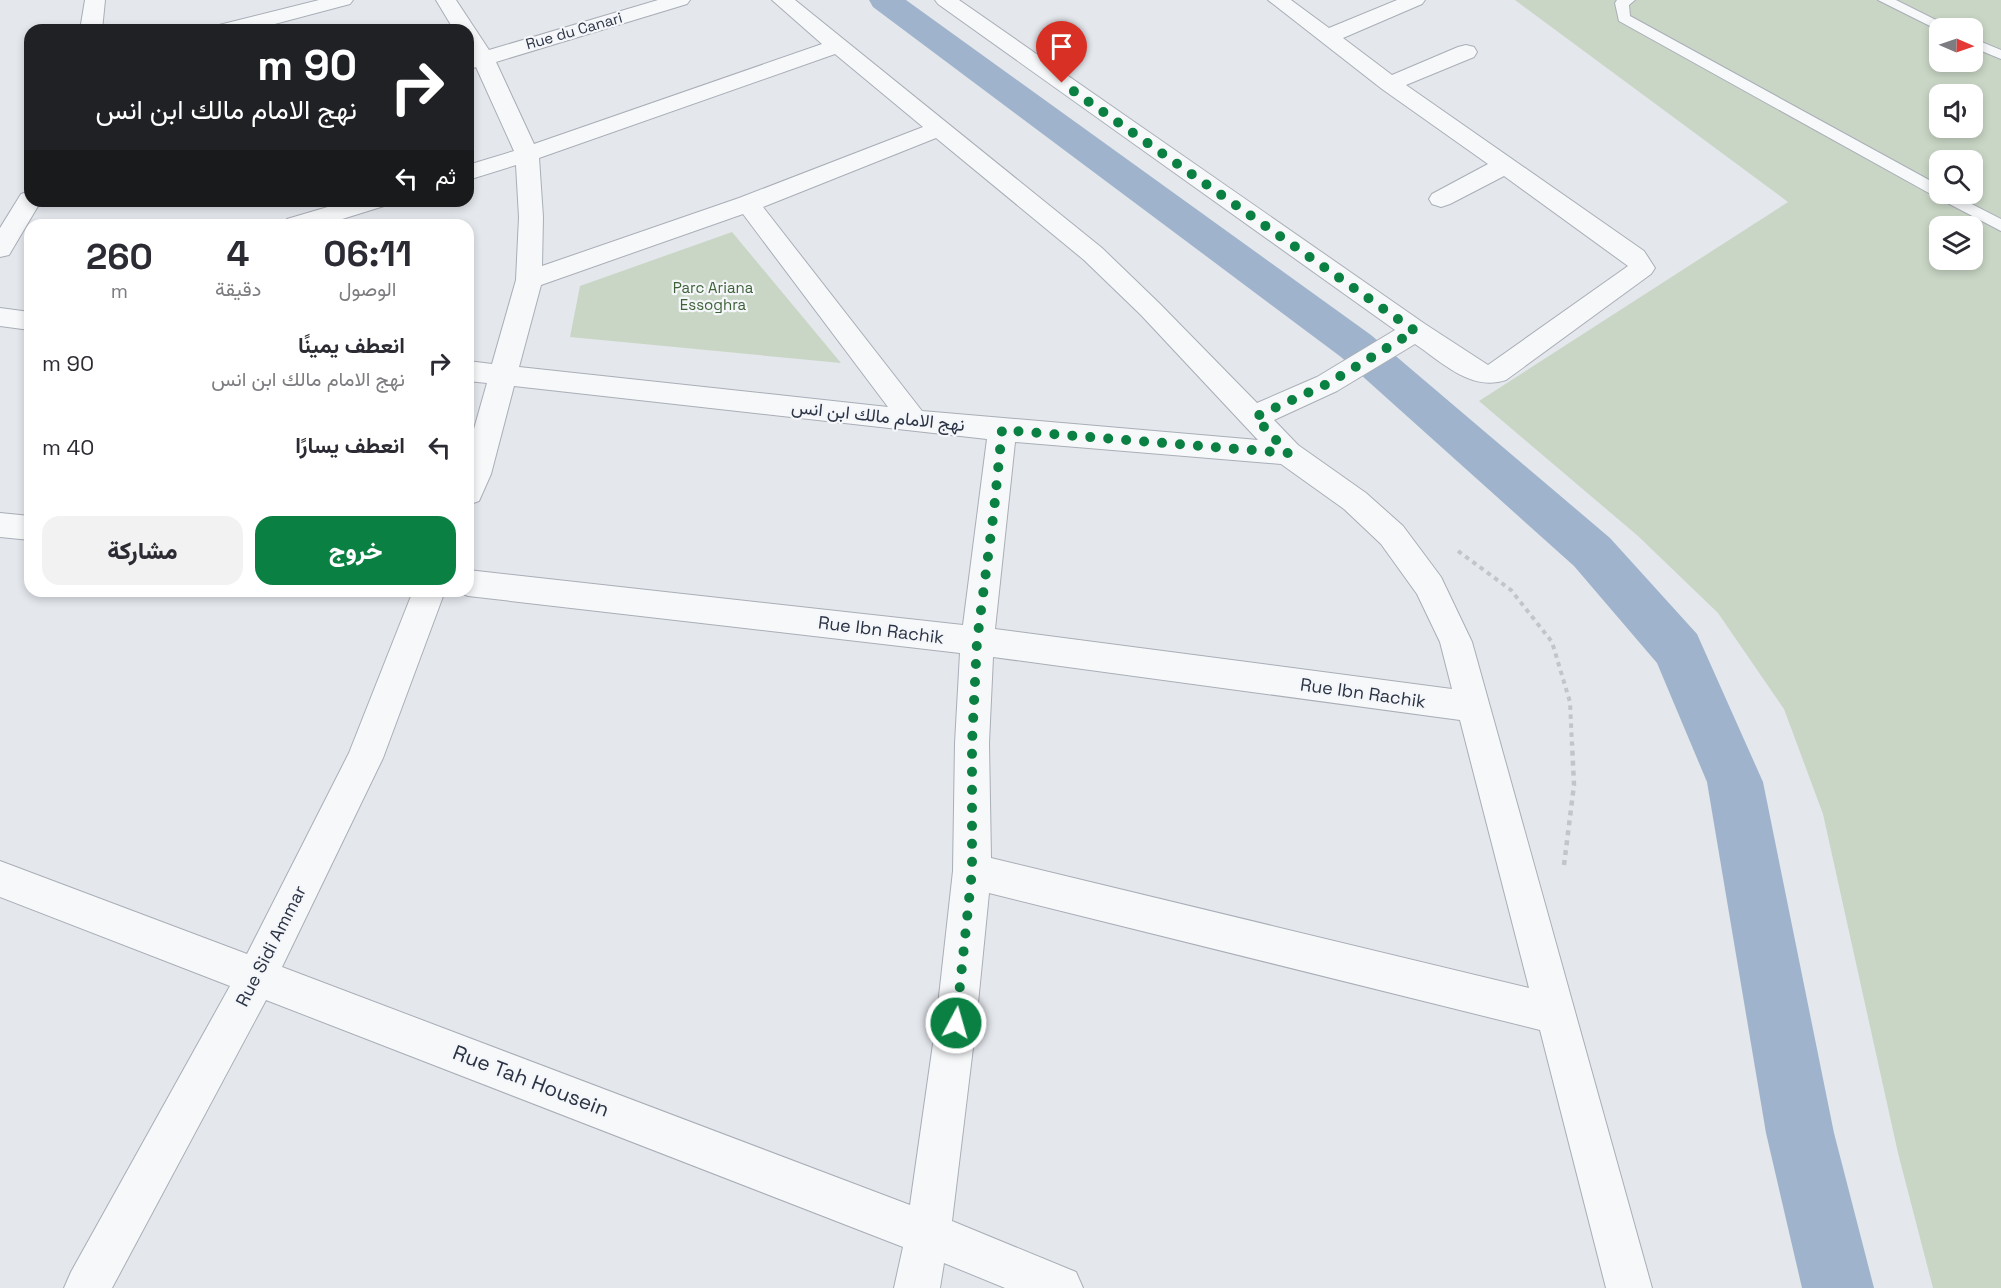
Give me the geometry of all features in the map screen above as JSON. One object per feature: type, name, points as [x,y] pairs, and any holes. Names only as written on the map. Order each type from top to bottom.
[{"type":"street","points":[[92,24],[94,0]]},
{"type":"street","points":[[250,24],[343,0]]},
{"type":"street","points":[[446,0],[461,24]]},
{"type":"street","name":"Rue du Canari","points":[[476,60],[681,0]]},
{"type":"street","points":[[782,0],[1093,254],[1150,309],[1288,453],[1355,501],[1392,535],[1430,586],[1456,642],[1629,1288]]},
{"type":"street","points":[[945,0],[1406,337],[1475,371],[1490,375],[1496,373],[1642,268],[1635,257],[1390,84],[1278,0]]},
{"type":"street","points":[[1327,37],[1415,0]]},
{"type":"street","points":[[474,171],[838,45]]},
{"type":"street","points":[[1390,84],[1466,52]]},
{"type":"street","points":[[474,479],[529,280],[531,217],[527,154],[476,60]]},
{"type":"street","points":[[529,280],[748,204],[941,128]]},
{"type":"street","points":[[1442,199],[1505,165]]},
{"type":"street","points":[[748,204],[913,419]]},
{"type":"street","points":[[0,249],[25,207]]},
{"type":"street","points":[[316,219],[355,207]]},
{"type":"street","points":[[0,317],[24,320]]},
{"type":"street","points":[[1255,417],[1327,384],[1406,337]]},
{"type":"street","name":"نهج الامام مالك ابن انس","points":[[474,372],[1002,430],[1288,453]]},
{"type":"street","points":[[917,1288],[928,1234],[956,1023],[972,871],[972,743],[977,641],[1002,430]]},
{"type":"street","points":[[0,525],[24,527]]},
{"type":"street","name":"Rue Ibn Rachik","points":[[474,584],[977,641],[1472,707]]},
{"type":"street","name":"Rue Sidi Ammar","points":[[87,1288],[257,976],[365,758],[427,597]]},
{"type":"street","points":[[972,871],[1555,1014]]},
{"type":"street","name":"Rue Tah Housein","points":[[0,879],[928,1234],[1060,1288]]},
{"type":"lane","points":[[1628,0],[1622,3],[1624,18],[1929,187]]},
{"type":"lane","points":[[1885,0],[1929,21]]},
{"type":"lane","points":[[1983,47],[2001,55]]},
{"type":"lane","points":[[1960,204],[2001,226]]},
{"type":"green space","points":[[1515,0],[2001,0],[2001,1288],[1933,1288],[1898,1153],[1823,814],[1784,709],[1718,613],[1638,536],[1479,401],[1788,202]]},
{"type":"green space","name":"Parc Ariana Essoghra","points":[[732,232],[841,363],[570,337],[580,286]]},
{"type":"waterway","points":[[885,0],[1356,346],[1592,552],[1678,650],[1735,782],[1800,1133],[1838,1288]]},
{"type":"route","points":[[956,1023],[972,871],[972,743],[977,641],[1002,430],[1288,453],[1255,417],[1327,384],[1415,331],[1062,83]]}]
